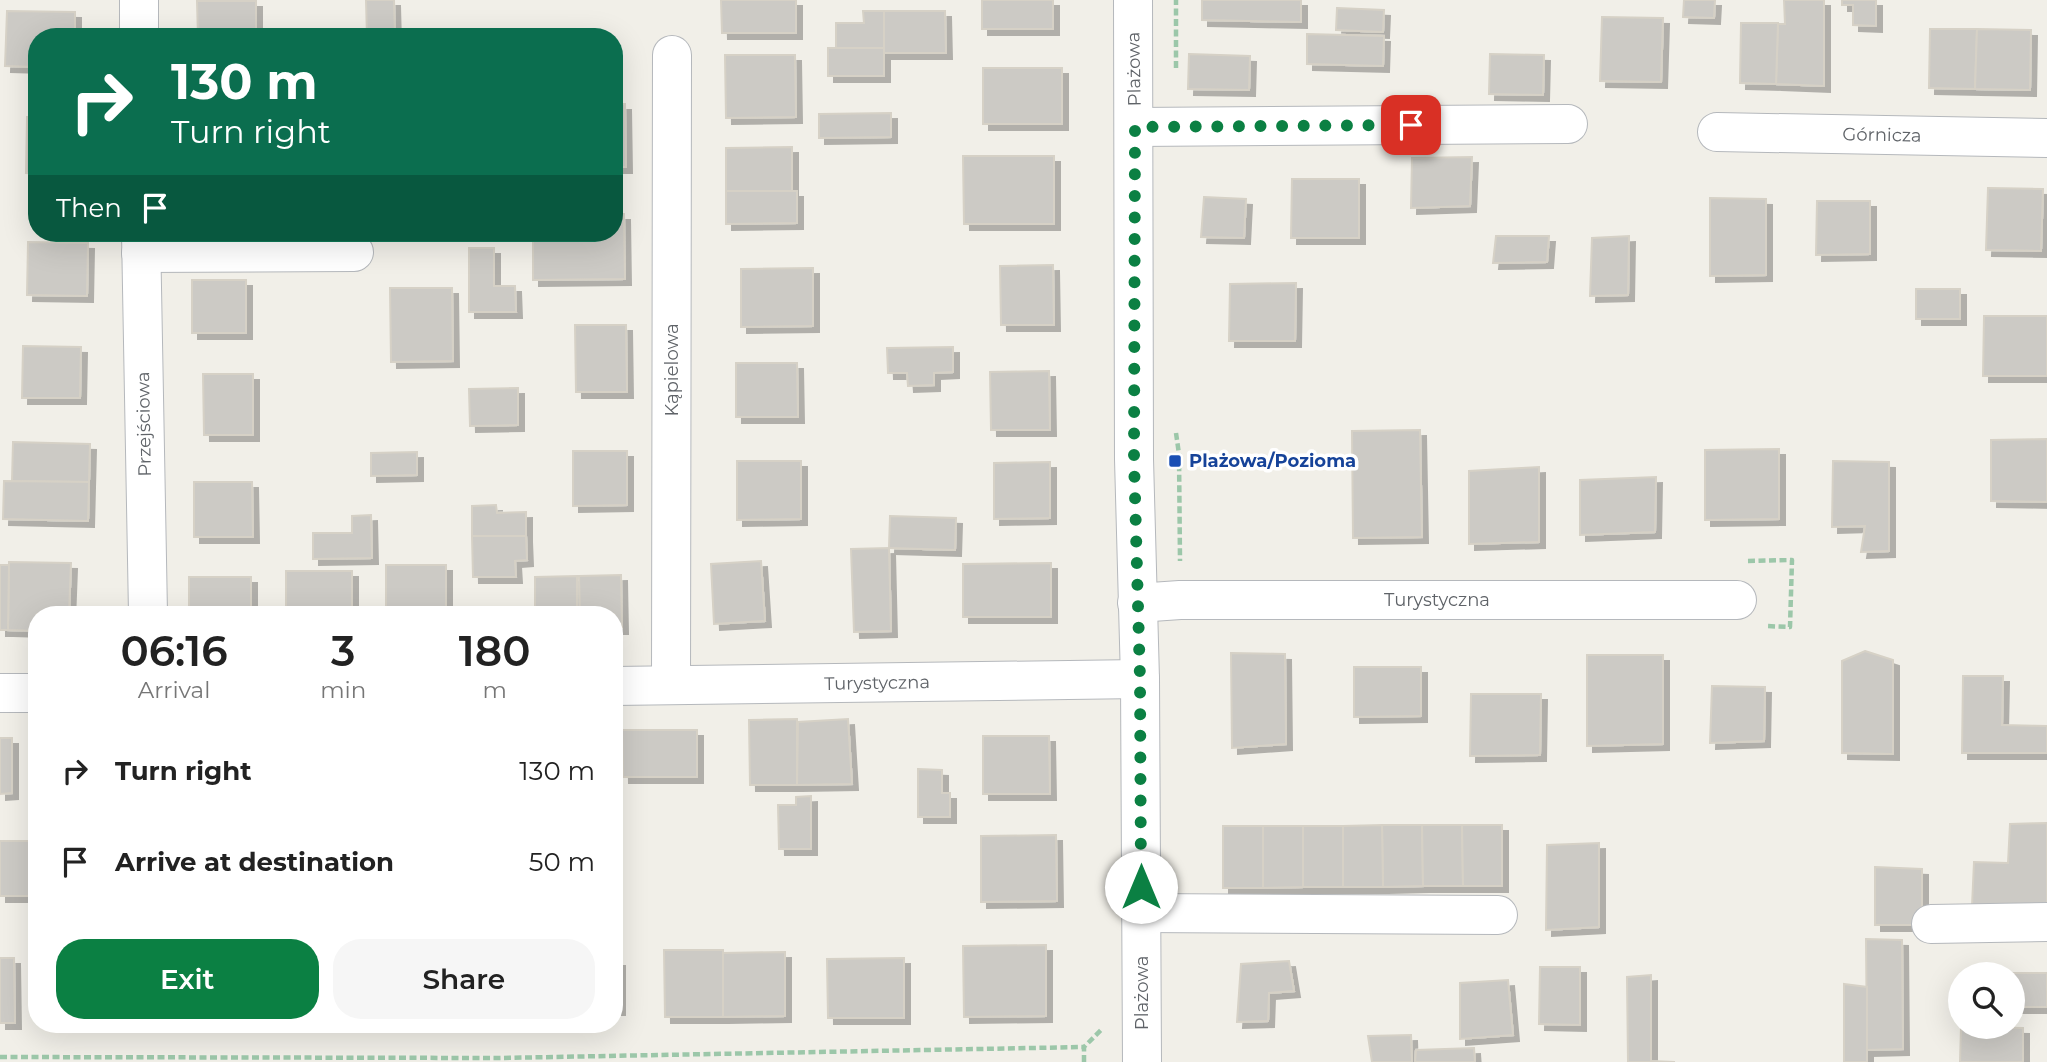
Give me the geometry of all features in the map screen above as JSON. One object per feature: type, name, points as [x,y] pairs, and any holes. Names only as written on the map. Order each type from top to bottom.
[{"type":"street","points":[[139,0],[139,28]]},
{"type":"street","name":"Plażowa","points":[[1133,0],[1134,459],[1140,679],[1142,1062]]},
{"type":"street","name":"Kąpielowa","points":[[671,685],[672,55]]},
{"type":"street","points":[[1135,127],[1568,124]]},
{"type":"street","name":"Górnicza","points":[[1717,132],[2047,138]]},
{"type":"street","points":[[141,243],[354,252]]},
{"type":"street","name":"Przejściowa","points":[[141,243],[148,606]]},
{"type":"street","name":"Turystyczna","points":[[1137,603],[1180,600],[1737,600]]},
{"type":"street","name":"Turystyczna","points":[[623,686],[1140,679]]},
{"type":"street","points":[[0,693],[28,693]]},
{"type":"street","points":[[1141,914],[1498,915]]},
{"type":"street","points":[[1931,923],[2047,922]]},
{"type":"path","points":[[0,1057],[500,1058],[1084,1047]]},
{"type":"building","points":[[366,0],[394,0],[395,28],[367,28]]},
{"type":"building","points":[[721,0],[796,0],[796,33],[722,33]]},
{"type":"building","points":[[982,0],[1053,0],[1053,29],[982,29]]},
{"type":"building","points":[[1202,0],[1301,0],[1301,22],[1202,20]]},
{"type":"building","points":[[1684,0],[1715,0],[1714,18],[1683,17]]},
{"type":"building","points":[[1784,0],[1824,0],[1824,86],[1776,84],[1778,24],[1785,24]]},
{"type":"building","points":[[1842,0],[1876,0],[1876,26],[1853,25],[1853,5],[1842,5]]},
{"type":"building","points":[[197,1],[256,1],[256,28],[198,28]]},
{"type":"building","points":[[1337,8],[1384,10],[1383,32],[1336,30]]},
{"type":"building","points":[[7,11],[75,12],[75,28],[28,28],[28,67],[5,66]]},
{"type":"building","points":[[863,11],[884,11],[884,48],[836,48],[836,23],[864,23]]},
{"type":"building","points":[[884,11],[945,11],[946,53],[884,53]]},
{"type":"building","points":[[1602,17],[1663,18],[1661,82],[1600,81]]},
{"type":"building","points":[[1741,23],[1778,23],[1776,84],[1740,83]]},
{"type":"building","points":[[1930,29],[1977,29],[1975,89],[1929,88]]},
{"type":"building","points":[[1977,29],[2031,30],[2030,90],[1975,89]]},
{"type":"building","points":[[1307,34],[1384,36],[1383,66],[1307,64]]},
{"type":"building","points":[[828,48],[884,48],[884,76],[828,76]]},
{"type":"building","points":[[1189,54],[1250,56],[1249,90],[1188,89]]},
{"type":"building","points":[[1490,54],[1544,55],[1543,95],[1489,94]]},
{"type":"building","points":[[725,55],[795,55],[796,117],[726,118]]},
{"type":"building","points":[[983,68],[1062,68],[1062,124],[983,124]]},
{"type":"building","points":[[623,104],[625,104],[626,167],[623,167]]},
{"type":"building","points":[[891,113],[891,137],[819,138],[819,114]]},
{"type":"building","points":[[27,117],[28,117],[28,173]]},
{"type":"building","points":[[792,147],[792,191],[726,191],[726,148]]},
{"type":"building","points":[[963,156],[1054,156],[1054,224],[964,224]]},
{"type":"building","points":[[1472,157],[1470,206],[1411,208],[1412,158]]},
{"type":"building","points":[[1292,179],[1359,179],[1359,238],[1291,238]]},
{"type":"building","points":[[1988,188],[2043,189],[2041,251],[1986,250]]},
{"type":"building","points":[[726,191],[797,191],[797,223],[726,224]]},
{"type":"building","points":[[1204,197],[1246,199],[1244,238],[1201,237]]},
{"type":"building","points":[[1710,198],[1766,199],[1766,275],[1710,276]]},
{"type":"building","points":[[1817,201],[1870,201],[1870,254],[1816,255]]},
{"type":"building","points":[[624,214],[625,279],[533,280],[533,242],[623,242]]},
{"type":"building","points":[[1496,236],[1549,236],[1547,262],[1493,263]]},
{"type":"building","points":[[1629,236],[1628,295],[1590,296],[1592,238]]},
{"type":"building","points":[[28,242],[88,243],[87,296],[27,295]]},
{"type":"building","points":[[469,248],[494,248],[494,286],[515,286],[516,312],[469,312]]},
{"type":"building","points":[[1053,265],[1054,325],[1001,325],[1000,266]]},
{"type":"building","points":[[813,268],[813,326],[741,327],[741,269]]},
{"type":"building","points":[[192,280],[246,280],[246,333],[192,333]]},
{"type":"building","points":[[1296,283],[1295,341],[1229,341],[1230,284]]},
{"type":"building","points":[[390,288],[452,288],[453,361],[391,362]]},
{"type":"building","points":[[1916,289],[1960,289],[1960,319],[1916,319]]},
{"type":"building","points":[[1984,316],[2047,316],[2047,376],[1983,376]]},
{"type":"building","points":[[575,325],[626,325],[627,392],[576,392]]},
{"type":"building","points":[[23,346],[81,347],[80,398],[22,398]]},
{"type":"building","points":[[953,347],[953,372],[934,373],[934,385],[908,386],[907,373],[888,373],[887,348]]},
{"type":"building","points":[[736,363],[797,363],[798,417],[736,417]]},
{"type":"building","points":[[1049,371],[1050,430],[991,430],[990,372]]},
{"type":"building","points":[[203,374],[253,374],[253,435],[204,435]]},
{"type":"building","points":[[518,388],[518,425],[470,426],[469,389]]},
{"type":"building","points":[[1420,430],[1422,537],[1353,538],[1352,431]]},
{"type":"building","points":[[2047,439],[2047,502],[1991,501],[1991,440]]},
{"type":"building","points":[[13,442],[90,444],[89,482],[12,481]]},
{"type":"building","points":[[1779,449],[1779,519],[1705,520],[1705,450]]},
{"type":"building","points":[[573,451],[627,451],[627,505],[573,506]]},
{"type":"building","points":[[417,452],[417,475],[371,476],[371,453]]},
{"type":"building","points":[[737,461],[801,461],[801,519],[737,520]]},
{"type":"building","points":[[1833,461],[1889,462],[1889,551],[1861,552],[1865,526],[1832,527]]},
{"type":"building","points":[[1050,462],[1050,518],[994,519],[994,463]]},
{"type":"building","points":[[1539,467],[1539,542],[1469,544],[1469,471]]},
{"type":"building","points":[[1656,477],[1655,532],[1580,535],[1580,480]]},
{"type":"building","points":[[4,481],[89,482],[88,521],[3,519]]},
{"type":"building","points":[[194,482],[252,482],[253,537],[194,537]]},
{"type":"building","points":[[496,505],[497,513],[526,512],[526,536],[472,536],[472,506]]},
{"type":"building","points":[[371,515],[372,558],[313,559],[313,533],[352,533],[352,516]]},
{"type":"building","points":[[890,516],[956,518],[955,550],[889,548]]},
{"type":"building","points":[[472,536],[526,536],[527,560],[515,561],[516,577],[473,577]]},
{"type":"building","points":[[889,548],[891,631],[854,632],[851,549]]},
{"type":"building","points":[[761,561],[765,621],[714,624],[711,564]]},
{"type":"building","points":[[9,562],[71,563],[69,606],[28,606],[28,631],[8,630]]},
{"type":"building","points":[[1051,563],[1051,617],[963,617],[963,564]]},
{"type":"building","points":[[0,565],[9,565],[8,630],[0,630]]},
{"type":"building","points":[[386,565],[446,565],[446,606],[386,606]]},
{"type":"building","points":[[286,571],[352,571],[352,606],[286,606]]},
{"type":"building","points":[[621,575],[622,606],[580,606],[579,576]]},
{"type":"building","points":[[577,576],[577,606],[535,606],[535,577]]},
{"type":"building","points":[[189,577],[251,577],[251,606],[189,606]]},
{"type":"building","points":[[1865,651],[1893,660],[1893,754],[1842,753],[1842,661]]},
{"type":"building","points":[[1231,653],[1285,654],[1286,744],[1232,748]]},
{"type":"building","points":[[1587,655],[1663,655],[1663,744],[1587,746]]},
{"type":"building","points":[[1354,667],[1421,667],[1421,716],[1354,717]]},
{"type":"building","points":[[1963,676],[2003,676],[2002,725],[2047,726],[2047,753],[1962,753]]},
{"type":"building","points":[[1712,686],[1765,687],[1764,741],[1710,743]]},
{"type":"building","points":[[1471,694],[1541,694],[1540,755],[1470,756]]},
{"type":"building","points":[[797,719],[797,785],[750,785],[749,720]]},
{"type":"building","points":[[848,719],[852,784],[797,785],[798,722]]},
{"type":"building","points":[[623,730],[697,730],[697,777],[623,777]]},
{"type":"building","points":[[983,736],[1049,736],[1050,794],[983,794]]},
{"type":"building","points":[[0,738],[12,738],[12,793],[0,794]]},
{"type":"building","points":[[918,769],[942,770],[942,793],[950,793],[950,817],[918,817]]},
{"type":"building","points":[[811,796],[811,849],[779,849],[778,805],[796,805],[796,797]]},
{"type":"building","points":[[2047,823],[2047,906],[1972,906],[1974,862],[2008,863],[2010,824]]},
{"type":"building","points":[[1382,825],[1422,825],[1423,886],[1383,887]]},
{"type":"building","points":[[1382,825],[1383,887],[1343,887],[1343,826]]},
{"type":"building","points":[[1422,825],[1462,825],[1463,886],[1423,886]]},
{"type":"building","points":[[1462,825],[1502,825],[1502,886],[1463,886]]},
{"type":"building","points":[[1223,826],[1263,826],[1263,888],[1223,888]]},
{"type":"building","points":[[1263,826],[1303,826],[1303,887],[1263,888]]},
{"type":"building","points":[[1303,826],[1343,826],[1343,887],[1303,887]]},
{"type":"building","points":[[1056,835],[1057,901],[981,902],[981,836]]},
{"type":"building","points":[[0,841],[28,841],[28,896],[0,896]]},
{"type":"building","points":[[1599,843],[1599,927],[1546,930],[1547,845]]},
{"type":"building","points":[[1875,867],[1922,869],[1922,925],[1875,925]]},
{"type":"building","points":[[1866,939],[1902,940],[1903,1049],[1867,1050]]},
{"type":"building","points":[[1046,945],[1046,1016],[964,1017],[963,946]]},
{"type":"building","points":[[664,950],[723,950],[723,1017],[665,1017]]},
{"type":"building","points":[[785,952],[785,1016],[723,1017],[723,953]]},
{"type":"building","points":[[0,958],[14,958],[15,1023],[0,1023]]},
{"type":"building","points":[[904,958],[904,1018],[828,1018],[827,959]]},
{"type":"building","points":[[1289,961],[1294,991],[1269,993],[1268,1021],[1237,1022],[1241,964]]},
{"type":"building","points":[[1540,967],[1580,967],[1580,1025],[1539,1024]]},
{"type":"building","points":[[2025,973],[2047,973],[2047,1007],[2025,1007]]},
{"type":"building","points":[[1651,975],[1651,1061],[1675,1062],[1628,1062],[1627,977]]},
{"type":"building","points":[[1508,980],[1513,1035],[1460,1039],[1460,983]]},
{"type":"building","points":[[1844,984],[1867,987],[1867,1062],[1844,1062]]},
{"type":"building","points":[[1411,1035],[1412,1062],[1372,1062],[1368,1036]]},
{"type":"building","points":[[1961,1039],[2023,1039],[2023,1062],[1960,1062]]},
{"type":"building","points":[[1474,1048],[1475,1062],[1415,1062],[1416,1050]]},
{"type":"place","name":"Plażowa/Pozioma","points":[[1175,461]]},
{"type":"route","points":[[1141,887],[1140,679],[1134,459],[1135,127],[1411,125]]}]
